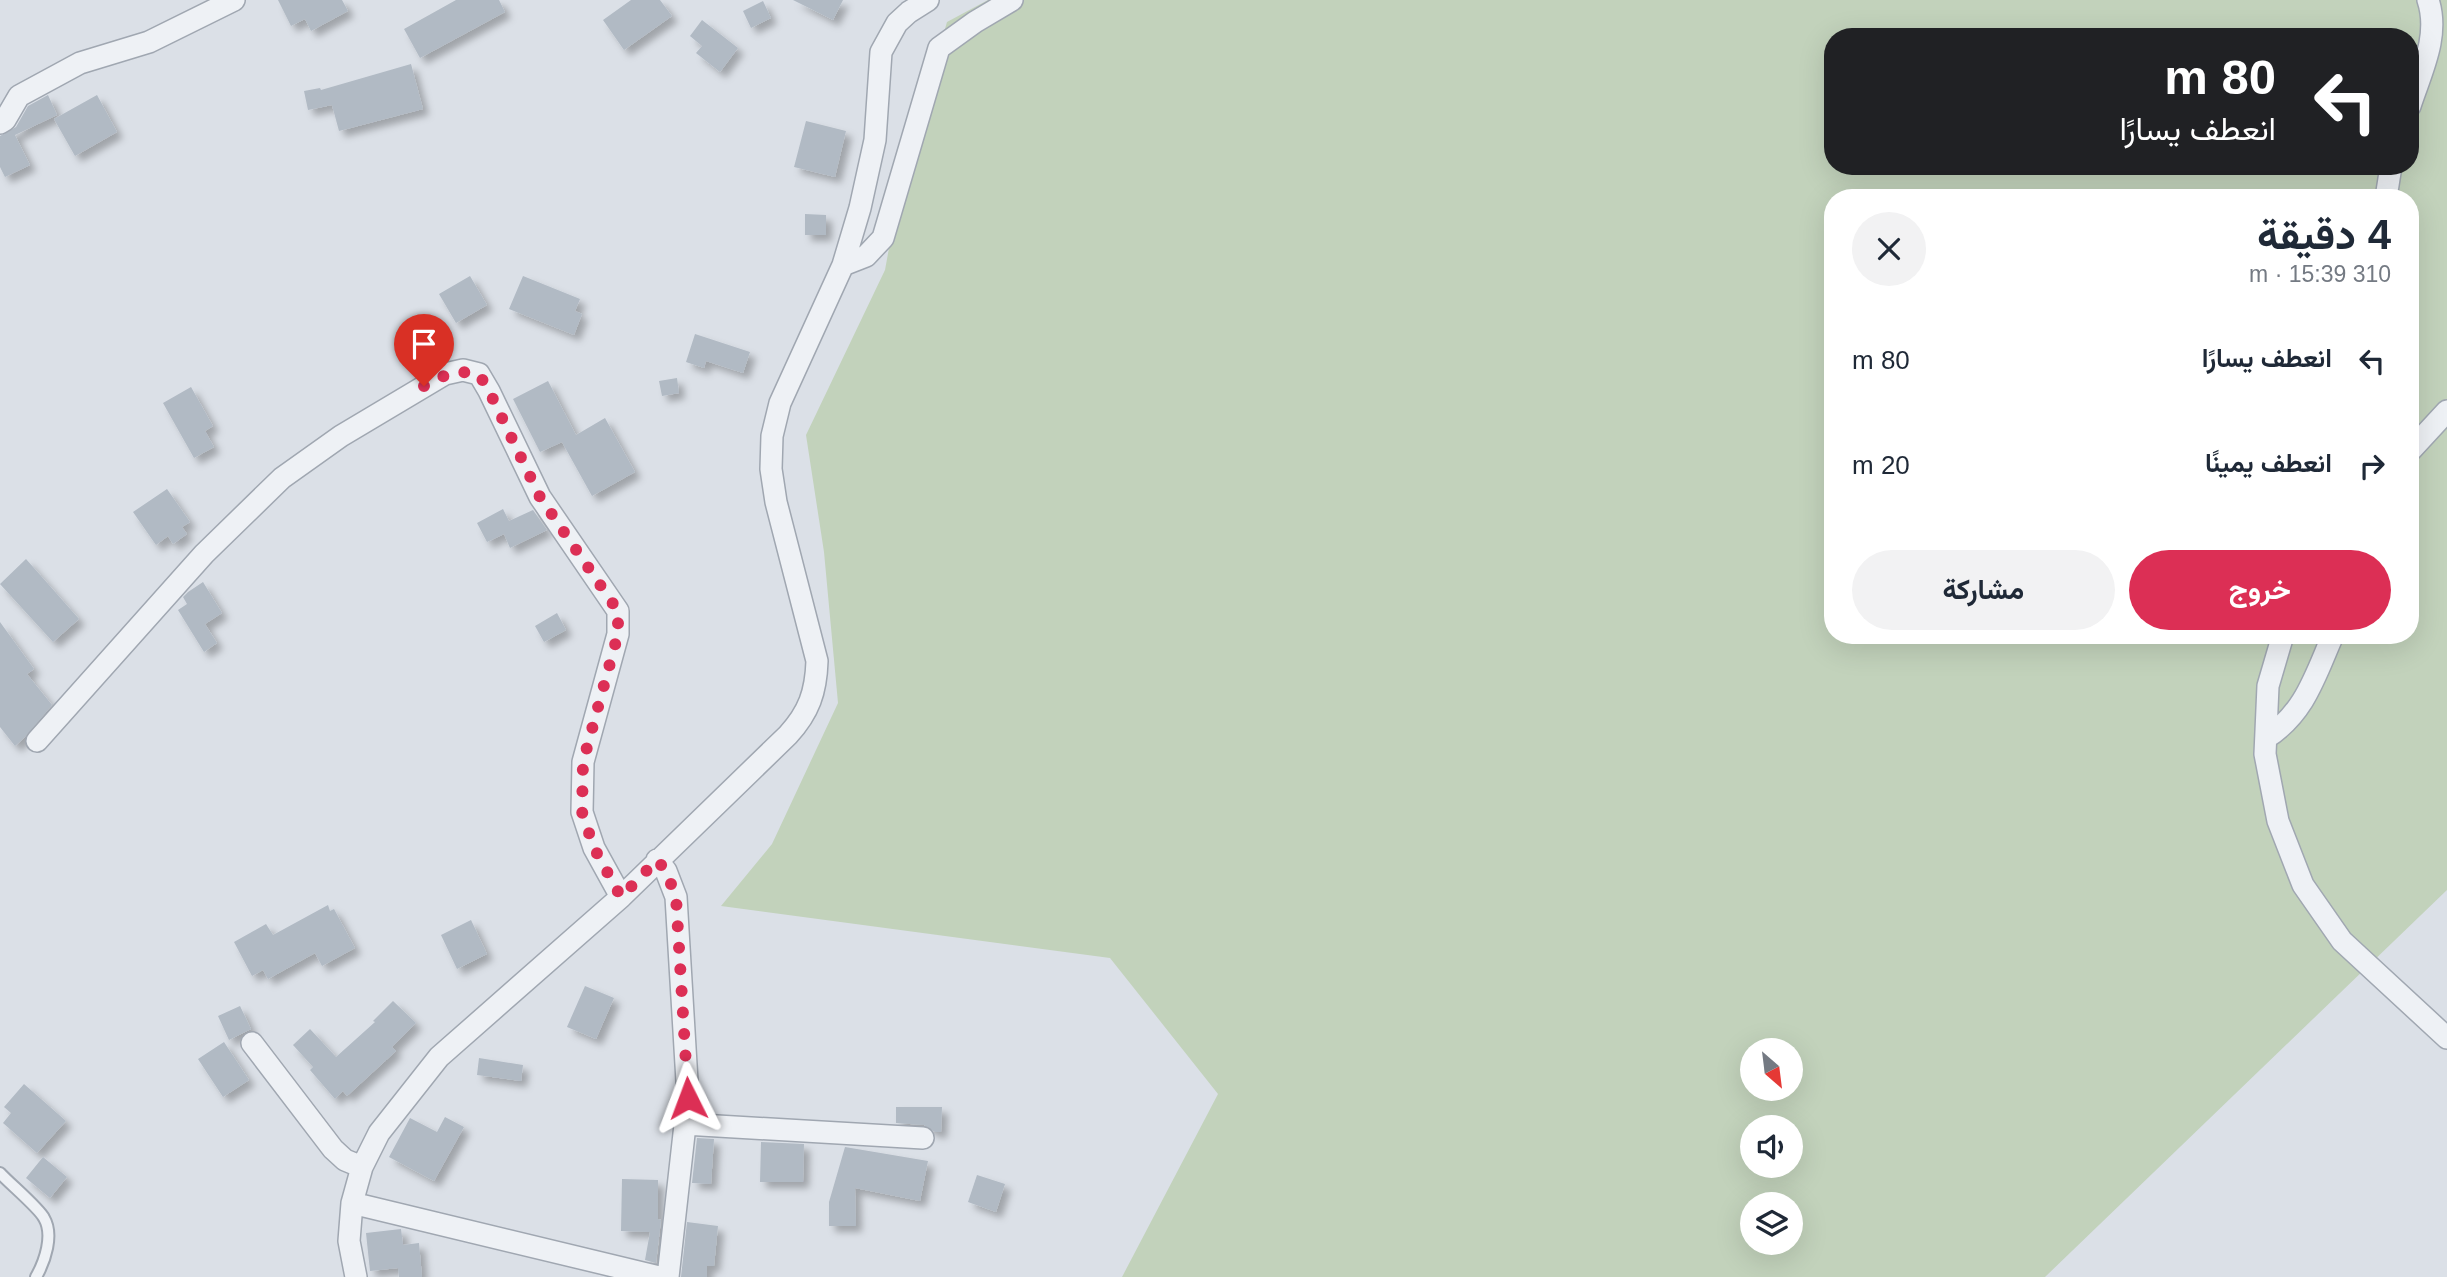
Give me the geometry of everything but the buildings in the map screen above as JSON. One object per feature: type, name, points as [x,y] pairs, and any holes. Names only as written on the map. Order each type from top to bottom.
[{"type":"street","points":[[0,123],[5,120],[19,96],[80,63],[149,42],[234,0]]},
{"type":"street","points":[[356,1277],[349,1241],[352,1203],[362,1167],[379,1133],[439,1057],[621,897],[788,735],[802,720],[811,702],[817,681],[817,661],[776,502],[771,469],[772,436],[780,403],[843,265],[860,208],[875,140],[881,52],[897,23],[928,0]]},
{"type":"street","points":[[843,265],[866,256],[883,238],[939,48],[1012,0]]},
{"type":"street","points":[[2419,79],[2432,41],[2428,0]]},
{"type":"street","points":[[37,741],[204,554],[282,478],[341,436],[445,374],[463,370],[479,374],[540,497],[618,611],[618,634],[583,762],[582,812],[594,848],[621,897]]},
{"type":"street","points":[[2419,441],[2447,411]]},
{"type":"street","points":[[2280,644],[2268,686],[2265,754],[2277,821],[2303,884],[2342,941],[2447,1038]]},
{"type":"street","points":[[2266,738],[2284,725],[2299,709],[2329,644]]},
{"type":"street","points":[[657,860],[669,877],[676,897],[688,1098],[668,1277]]},
{"type":"street","points":[[252,1043],[333,1149],[345,1160],[362,1167]]},
{"type":"street","points":[[684,1124],[923,1138]]},
{"type":"street","points":[[352,1203],[659,1277]]},
{"type":"lane","points":[[0,1174],[45,1218],[49,1244],[44,1265],[36,1277]]},
{"type":"green space","points":[[988,0],[2447,0],[2447,890],[2045,1277],[1122,1277],[1218,1094],[1110,958],[721,906],[772,844],[838,703],[824,552],[806,435],[885,270],[902,177],[947,22]]},
{"type":"route","points":[[424,386],[445,374],[463,370],[479,374],[540,497],[618,611],[618,634],[583,762],[582,812],[594,848],[621,897],[657,860],[672,884],[676,897],[688,1098]]}]
